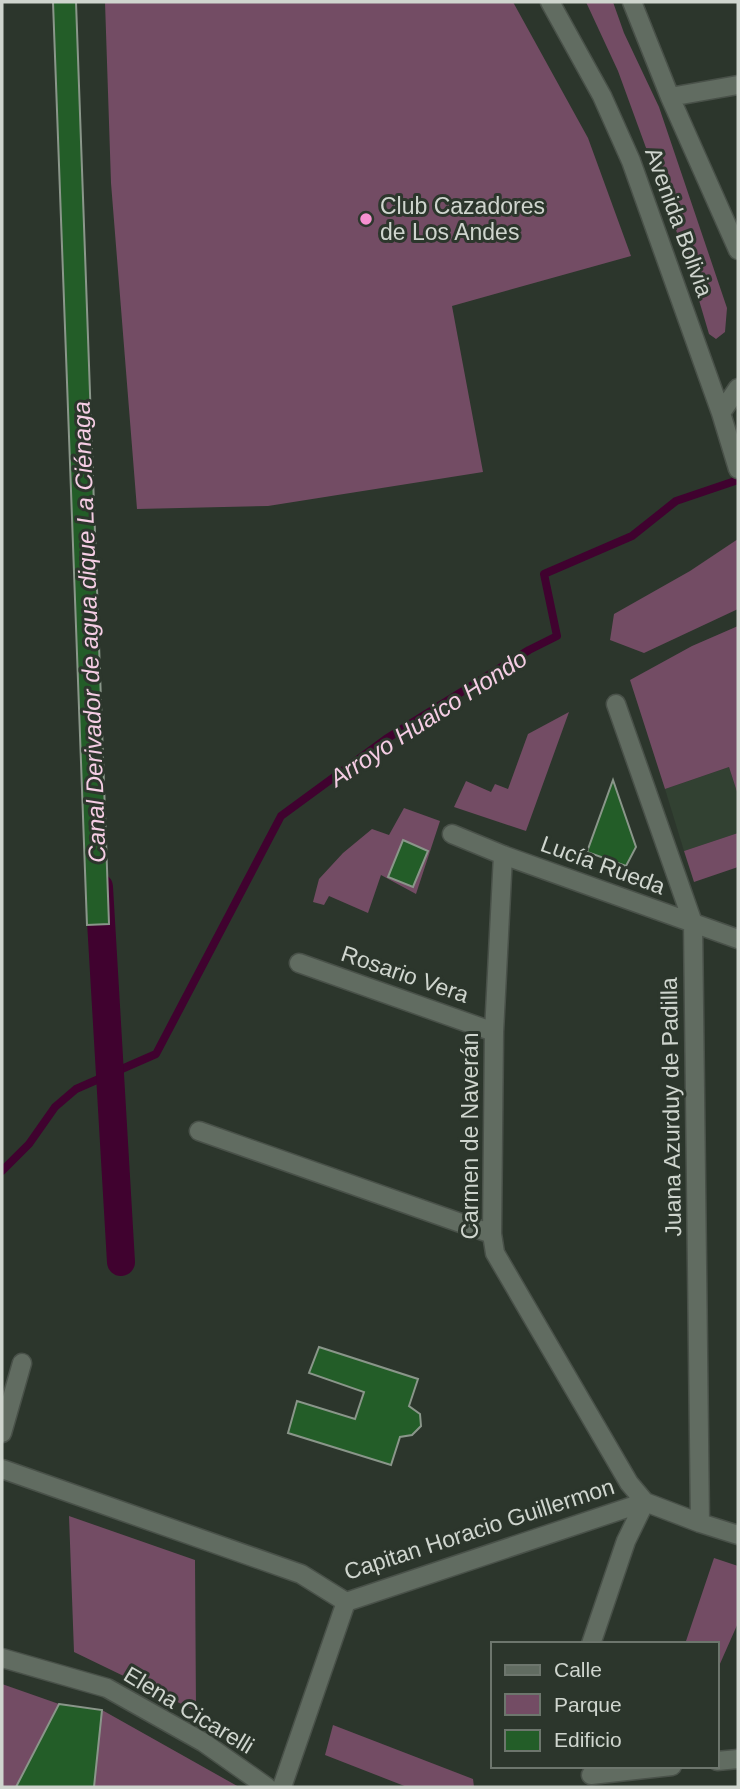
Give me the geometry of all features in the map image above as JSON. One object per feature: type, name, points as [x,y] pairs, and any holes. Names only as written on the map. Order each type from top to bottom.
[{"type":"street","name":"Avenida Bolivia","points":[[551,2],[602,96],[631,161],[721,413],[738,469]]},
{"type":"street","points":[[632,2],[670,97],[738,250]]},
{"type":"street","points":[[670,97],[738,85]]},
{"type":"street","points":[[721,413],[738,388]]},
{"type":"street","name":"Juana Azurduy de Padilla","points":[[616,704],[693,923],[700,1524]]},
{"type":"street","name":"Lucía Rueda","points":[[452,834],[503,855],[738,939]]},
{"type":"street","name":"Carmen de Naverán","points":[[503,855],[494,1032],[492,1234],[495,1253],[629,1483],[645,1502]]},
{"type":"street","name":"Rosario Vera","points":[[299,963],[494,1032]]},
{"type":"street","points":[[199,1132],[492,1234]]},
{"type":"street","points":[[2,1433],[22,1363]]},
{"type":"street","name":"Capitan Horacio Guillermon","points":[[2,1469],[301,1574],[346,1602],[645,1502],[700,1524],[738,1535]]},
{"type":"street","points":[[592,1642],[626,1541],[645,1502]]},
{"type":"street","points":[[282,1787],[346,1602]]},
{"type":"street","name":"Elena Cicarelli","points":[[2,1658],[107,1688],[203,1742],[267,1787]]},
{"type":"street","points":[[719,1761],[738,1759]]},
{"type":"street","points":[[591,1776],[656,1768]]},
{"type":"shaded area","points":[[729,767],[738,795],[738,833],[684,851],[665,789]]},
{"type":"green space","name":"Club Cazadores de Los Andes","points":[[105,2],[513,2],[588,138],[631,256],[452,306],[483,472],[268,506],[137,509],[111,183]]},
{"type":"green space","points":[[586,2],[613,2],[624,33],[659,107],[727,308],[725,332],[716,339],[709,334],[688,263],[618,71]]},
{"type":"green space","points":[[738,539],[738,609],[644,653],[610,640],[614,614],[690,571]]},
{"type":"green space","points":[[738,626],[738,795],[729,767],[665,789],[630,680],[692,646]]},
{"type":"green space","points":[[569,712],[526,831],[454,807],[466,781],[491,792],[495,784],[508,789],[528,734]]},
{"type":"green space","points":[[404,808],[440,821],[416,894],[381,875],[368,913],[329,896],[324,905],[313,902],[319,879],[343,853],[372,829],[389,835]]},
{"type":"green space","points":[[738,833],[738,867],[694,882],[684,851]]},
{"type":"green space","points":[[69,1516],[195,1560],[196,1711],[74,1652]]},
{"type":"green space","points":[[714,1558],[738,1566],[738,1623],[719,1666],[719,1642],[686,1642]]},
{"type":"green space","points":[[2,1684],[59,1704],[16,1787],[2,1787]]},
{"type":"green space","points":[[102,1710],[239,1787],[94,1787]]},
{"type":"green space","points":[[333,1725],[473,1779],[474,1787],[407,1787],[325,1755]]},
{"type":"building","points":[[53,2],[76,2],[109,924],[87,925]]},
{"type":"building","points":[[613,780],[636,847],[626,866],[587,852]]},
{"type":"building","points":[[403,840],[428,851],[413,887],[388,877]]},
{"type":"building","points":[[319,1347],[418,1379],[409,1406],[420,1414],[421,1426],[412,1435],[400,1437],[391,1465],[288,1433],[297,1401],[355,1419],[364,1392],[309,1373]]},
{"type":"building","points":[[59,1704],[102,1710],[94,1787],[16,1787]]},
{"type":"waterway","name":"Arroyo Huaico Hondo","points":[[2,1171],[29,1144],[55,1107],[76,1089],[156,1054],[281,816],[386,739],[529,650],[557,636],[544,574],[632,536],[676,501],[738,480]]},
{"type":"waterway","name":"Arroyo Huaico Hondo","points":[[99,887],[121,1262]]},
{"type":"place","name":"Club Cazadores de Los Andes","points":[[366,219]]},
{"type":"water label","name":"Canal Derivador de agua dique La Ciénaga","points":[[89,632]]}]
